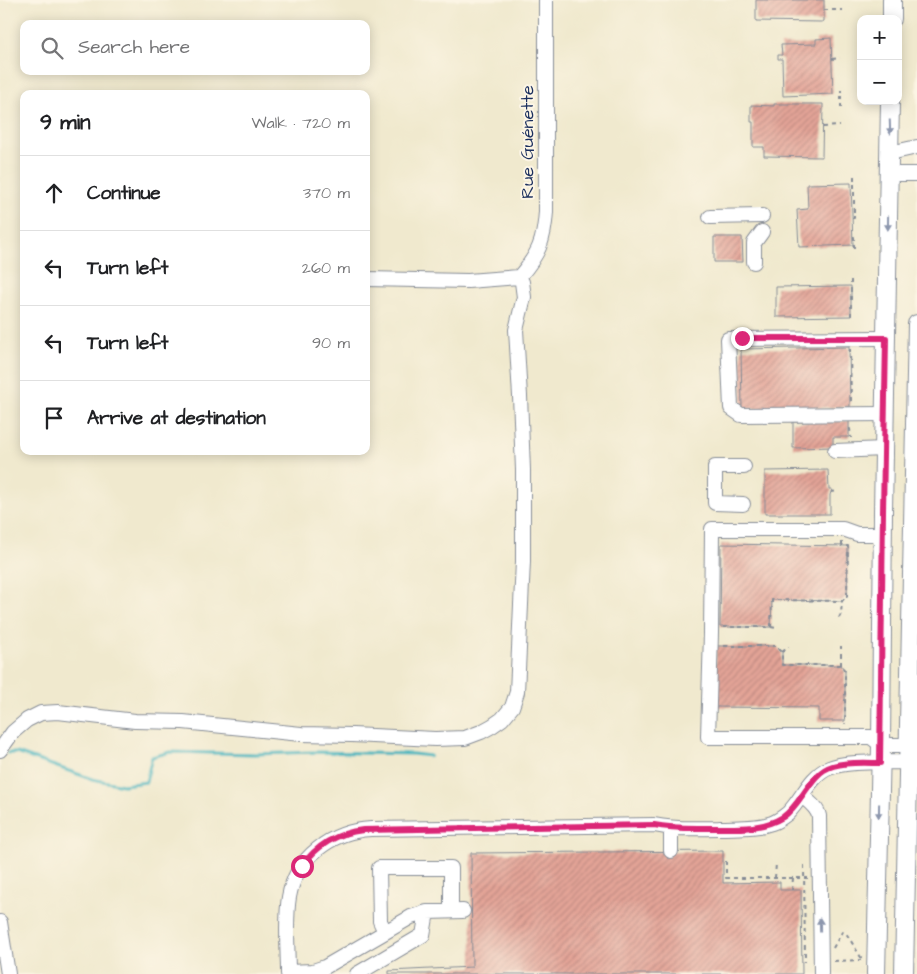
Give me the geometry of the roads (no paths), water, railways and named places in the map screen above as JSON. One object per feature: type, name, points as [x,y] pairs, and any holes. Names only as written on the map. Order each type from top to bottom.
[{"type":"main road","points":[[892,0],[892,15]]},
{"type":"main road","points":[[871,967],[881,745],[890,105]]},
{"type":"main road","points":[[904,974],[908,762],[913,745],[917,324]]},
{"type":"street","name":"Rue Guénette","points":[[519,277],[530,265],[537,253],[542,242],[545,227],[546,0]]},
{"type":"street","points":[[890,153],[917,147]]},
{"type":"street","points":[[889,174],[917,174]]},
{"type":"street","points":[[710,217],[762,216]]},
{"type":"street","points":[[750,253],[762,232]]},
{"type":"street","points":[[0,750],[13,732],[27,720],[41,713],[58,712],[135,721],[183,722],[301,734],[435,739],[471,736],[502,719],[512,707],[517,692],[524,561],[523,470],[516,330],[524,297],[522,282],[519,277],[468,281],[370,279]]},
{"type":"street","points":[[885,414],[741,415],[731,408],[728,339],[886,338]]},
{"type":"street","points":[[836,451],[884,450]]},
{"type":"street","points":[[743,504],[715,504],[715,467],[744,467]]},
{"type":"street","points":[[883,534],[857,534],[843,528],[712,530],[708,737],[871,737],[881,745],[913,745]]},
{"type":"street","points":[[427,912],[414,923],[348,962],[314,971],[288,973],[288,906],[295,878],[311,854],[322,845],[355,830],[654,825],[671,829],[746,827],[767,824],[778,820],[786,814],[815,779],[828,768],[848,764],[908,762]]},
{"type":"street","points":[[802,796],[812,804],[819,816],[817,872],[824,968]]},
{"type":"street","points":[[671,829],[671,851]]},
{"type":"street","points":[[325,968],[385,932],[411,916],[427,912],[457,911],[451,868],[380,868],[380,921],[385,932]]},
{"type":"street","points":[[357,974],[423,935],[427,912]]},
{"type":"street","points":[[0,922],[8,974]]},
{"type":"waterway","points":[[8,753],[17,753],[92,779],[123,785],[146,782],[152,757],[170,752],[255,754],[315,752],[430,756]]}]
